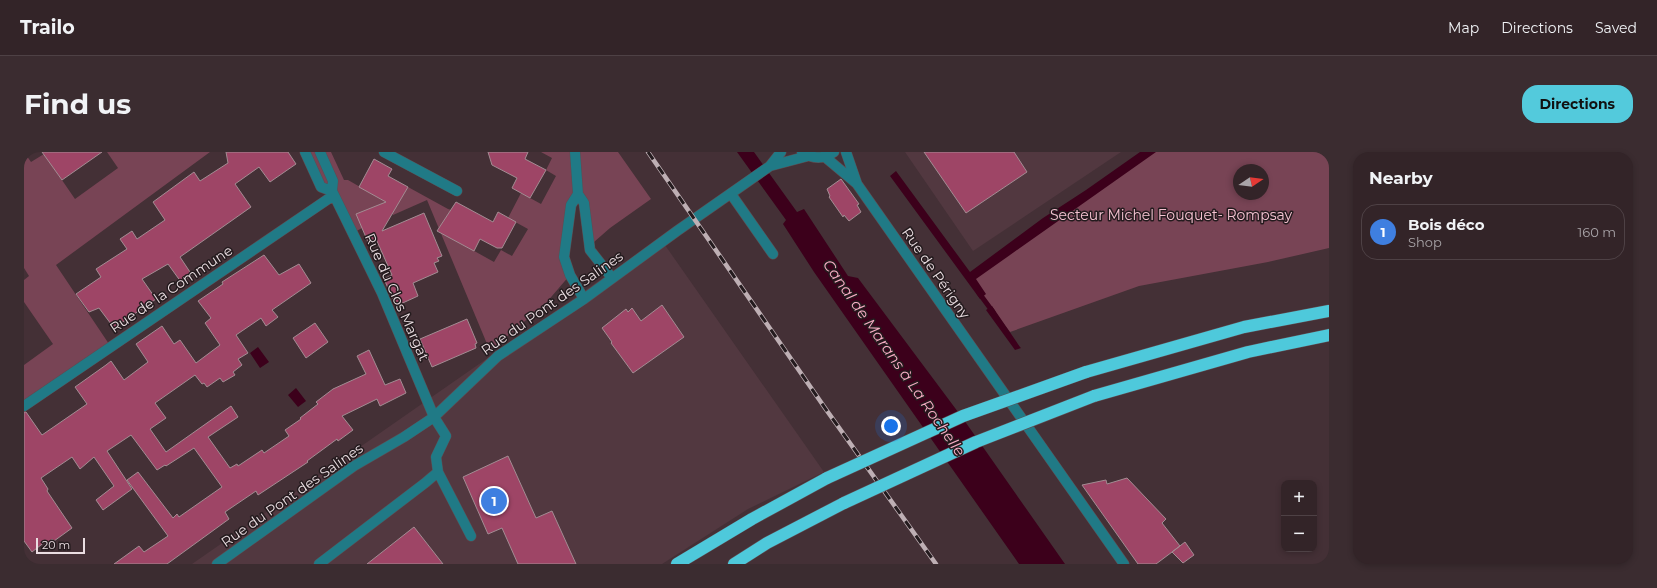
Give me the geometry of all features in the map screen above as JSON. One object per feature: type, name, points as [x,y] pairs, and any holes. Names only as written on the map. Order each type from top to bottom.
[{"type":"highway","points":[[677,564],[752,519],[828,478],[963,416],[1086,372],[1244,327],[1329,310]]},
{"type":"highway","points":[[734,564],[767,543],[844,503],[976,442],[1094,396],[1248,352],[1329,335]]},
{"type":"street","name":"Rue du Clos Margat","points":[[304,152],[321,187],[333,193]]},
{"type":"street","name":"Rue du Clos Margat","points":[[320,152],[333,181],[333,193],[382,293],[434,417],[446,436],[436,457],[438,472]]},
{"type":"street","points":[[384,152],[457,191]]},
{"type":"street","points":[[575,152],[578,194],[584,203],[590,250],[612,278]]},
{"type":"street","name":"Rue du Pont des Salines","points":[[770,166],[781,152]]},
{"type":"street","points":[[825,157],[834,152]]},
{"type":"street","name":"Rue de Périgny","points":[[846,152],[857,184]]},
{"type":"street","name":"Rue du Pont des Salines","points":[[217,564],[354,466],[404,437],[434,417],[498,356],[584,299],[770,166],[805,154],[816,158],[825,157]]},
{"type":"street","name":"Rue de Périgny","points":[[825,157],[857,184],[1124,564]]},
{"type":"street","name":"Rue de la Commune","points":[[24,406],[333,193]]},
{"type":"street","points":[[578,194],[571,204],[564,257],[570,274],[584,299]]},
{"type":"street","points":[[731,194],[773,254]]},
{"type":"street","points":[[319,564],[438,472],[472,536]]},
{"type":"shaded area","points":[[905,152],[1121,152],[973,251]]},
{"type":"shaded area","points":[[660,238],[824,472],[748,509],[662,564],[192,564]]},
{"type":"green space","points":[[24,152],[31,162],[44,154],[75,199],[118,168],[107,152],[210,152],[56,265],[111,347],[24,406],[24,365],[53,344],[24,302],[24,280],[29,276],[24,268]]},
{"type":"green space","points":[[305,152],[331,152],[344,180],[348,180],[395,207],[408,187],[451,210],[451,238],[494,262],[501,250],[512,256],[528,229],[508,218],[521,193],[541,204],[556,176],[546,170],[552,158],[541,152],[618,152],[651,199],[610,228],[594,242],[579,194],[564,257],[570,275],[546,303],[490,351],[427,200],[393,215],[391,212],[353,233],[332,191],[321,187]]},
{"type":"green space","name":"Secteur Michel Fouquet- Rompsay","points":[[1149,152],[1329,152],[1329,248],[1268,262],[1139,286],[1010,332],[970,278]]},
{"type":"water","name":"Canal de Marans à La Rochelle","points":[[737,152],[754,152],[797,212],[804,209],[848,276],[858,278],[964,420],[1065,564],[1019,564],[814,272],[783,224],[786,220]]},
{"type":"water","points":[[1140,152],[1156,152],[976,279],[986,294],[980,299],[890,176],[896,171],[970,272],[1043,218]]},
{"type":"water","points":[[992,306],[1021,348],[1015,350],[986,310]]},
{"type":"water","points":[[258,347],[269,362],[260,368],[250,353]]},
{"type":"water","points":[[296,388],[306,401],[298,407],[288,395]]},
{"type":"building","points":[[42,152],[102,152],[62,180]]},
{"type":"building","points":[[226,152],[288,152],[296,164],[270,182],[259,167],[235,184],[251,207],[180,257],[192,275],[181,282],[168,264],[142,279],[156,299],[114,328],[99,308],[89,312],[76,294],[101,277],[96,269],[127,249],[120,239],[132,231],[137,239],[165,220],[153,202],[194,172],[200,181],[228,163]]},
{"type":"building","points":[[488,152],[528,152],[525,159],[546,170],[530,198],[512,188],[517,178],[492,165]]},
{"type":"building","points":[[924,152],[1014,152],[1027,172],[966,213]]},
{"type":"building","points":[[374,159],[392,169],[388,176],[408,187],[382,231],[424,213],[442,256],[437,258],[439,261],[434,263],[438,272],[413,283],[418,296],[396,306],[384,279],[392,275],[376,239],[368,242],[356,214],[386,202],[359,187]]},
{"type":"building","points":[[841,179],[859,204],[857,205],[861,212],[849,221],[844,215],[843,217],[829,197],[830,196],[827,189]]},
{"type":"building","points":[[456,202],[493,222],[498,212],[516,222],[502,248],[497,248],[480,239],[474,251],[437,231]]},
{"type":"building","points":[[264,255],[279,275],[299,264],[311,283],[272,310],[278,317],[266,326],[261,318],[236,335],[248,353],[238,359],[242,365],[233,372],[235,375],[223,382],[220,378],[207,387],[204,383],[202,384],[195,375],[155,403],[166,418],[150,429],[166,452],[231,406],[238,417],[208,437],[230,468],[237,464],[238,466],[262,450],[264,453],[289,436],[285,430],[301,419],[300,418],[318,404],[316,402],[333,389],[366,374],[357,356],[369,350],[385,385],[400,379],[406,393],[380,406],[377,399],[342,416],[353,430],[338,441],[337,439],[307,461],[308,462],[258,495],[256,491],[225,512],[229,519],[167,564],[114,564],[139,546],[144,552],[168,536],[127,480],[138,472],[173,518],[177,514],[179,517],[222,487],[194,448],[157,470],[131,435],[107,451],[132,489],[103,510],[96,500],[114,486],[94,457],[80,469],[72,457],[41,478],[48,489],[47,491],[72,528],[54,541],[52,539],[48,543],[46,541],[32,552],[24,541],[24,412],[26,412],[42,435],[87,404],[75,387],[111,361],[124,380],[148,362],[136,344],[162,326],[174,344],[180,340],[196,363],[220,345],[205,323],[211,318],[198,301],[223,284],[222,282]]},
{"type":"building","points":[[662,305],[684,337],[633,373],[602,328],[626,309],[628,312],[632,308],[641,321]]},
{"type":"building","points":[[467,319],[477,343],[475,344],[476,348],[432,367],[420,339]]},
{"type":"building","points":[[315,323],[328,342],[306,358],[293,338]]},
{"type":"building","points":[[508,456],[536,518],[552,511],[576,564],[518,564],[502,528],[488,534],[463,477]]},
{"type":"building","points":[[1127,478],[1166,519],[1162,523],[1180,546],[1156,564],[1138,564],[1082,485],[1106,480],[1107,484]]},
{"type":"building","points":[[414,527],[443,564],[367,564]]},
{"type":"building","points":[[1185,542],[1194,555],[1183,563],[1172,552]]},
{"type":"waterway","points":[[979,293],[993,312]]},
{"type":"railway","points":[[648,152],[825,408],[936,564]]},
{"type":"place","name":"Bois déco","points":[[494,501]]}]
